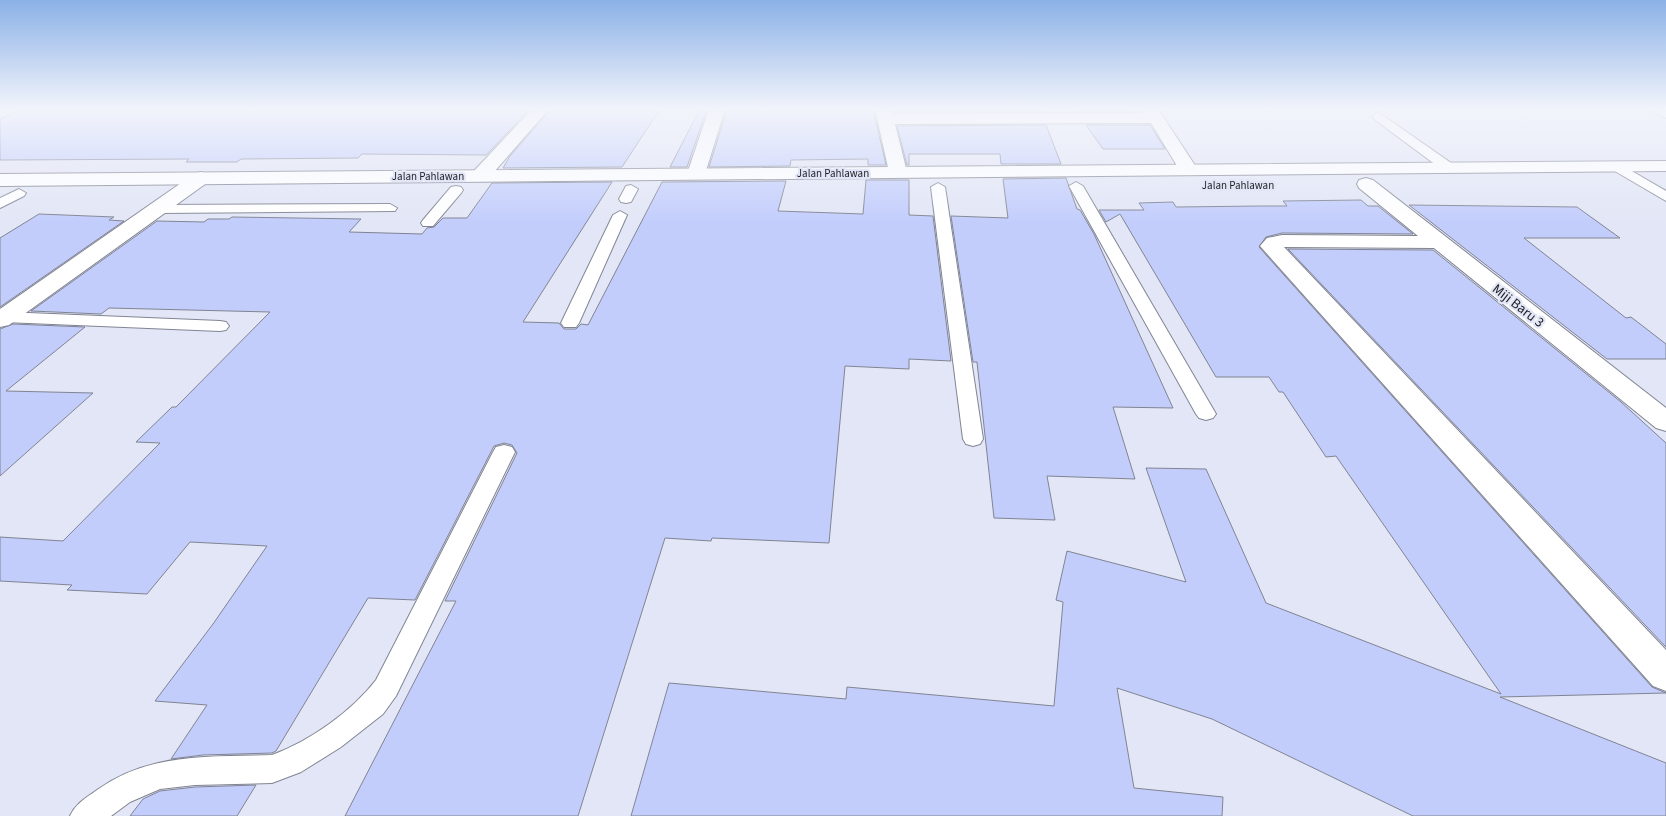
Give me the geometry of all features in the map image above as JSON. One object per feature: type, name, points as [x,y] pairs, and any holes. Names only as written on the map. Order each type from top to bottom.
[{"type":"main road","points":[[480,176],[504,147]]},
{"type":"main road","points":[[696,174],[704,147]]},
{"type":"main road","points":[[892,147],[898,172]]},
{"type":"main road","points":[[1175,147],[1189,170]]},
{"type":"main road","name":"Jalan Pahlawan","points":[[0,180],[177,190],[480,176],[629,194],[696,174],[1666,166]]},
{"type":"main road","name":"Jalan Pahlawan","points":[[9,193],[177,190],[456,190],[629,194],[938,187],[1369,186],[1666,182]]},
{"type":"main road","name":"Miji Baru 3","points":[[1369,186],[1436,242],[1666,422]]},
{"type":"main road","points":[[1,313],[177,190]]},
{"type":"main road","points":[[1436,242],[1282,240],[1274,242],[1271,246],[1666,675]]},
{"type":"lane","points":[[1420,147],[1449,168]]},
{"type":"lane","points":[[1618,167],[1666,197]]},
{"type":"lane","points":[[1076,186],[1206,414]]},
{"type":"lane","points":[[938,187],[973,439]]},
{"type":"lane","points":[[177,190],[390,208]]},
{"type":"lane","points":[[428,223],[456,190]]},
{"type":"lane","points":[[0,204],[9,193]]},
{"type":"lane","points":[[570,323],[629,194]]},
{"type":"lane","points":[[1,313],[220,326]]},
{"type":"lane","points":[[86,816],[119,792],[158,775],[195,771],[272,769],[308,753],[373,705],[386,688],[504,452]]},
{"type":"building","points":[[0,147],[494,147],[486,155],[362,154],[358,158],[241,159],[237,162],[186,162],[189,159],[0,160]]},
{"type":"building","points":[[518,147],[635,147],[622,167],[503,168]]},
{"type":"building","points":[[680,147],[694,147],[687,167],[670,167]]},
{"type":"building","points":[[715,147],[882,147],[886,165],[868,165],[868,159],[791,160],[790,166],[709,167]]},
{"type":"building","points":[[902,147],[1054,147],[1061,164],[1001,164],[1000,154],[909,154],[909,165],[907,165]]},
{"type":"building","points":[[1102,147],[1164,147],[1165,149],[1103,149]]},
{"type":"building","points":[[1066,178],[1077,209],[1080,210],[1094,234],[1173,408],[1113,407],[1135,479],[1047,476],[1055,520],[994,518],[977,362],[973,362],[951,216],[1008,218],[1003,179]]},
{"type":"building","points":[[866,180],[909,180],[909,215],[933,216],[951,361],[909,359],[909,369],[845,366],[829,543],[712,538],[711,541],[665,538],[578,816],[345,816],[456,601],[445,601],[517,453],[512,445],[504,443],[494,446],[415,600],[368,598],[276,751],[272,753],[203,755],[171,759],[207,705],[155,701],[213,624],[267,546],[190,542],[147,594],[67,590],[72,585],[0,581],[0,537],[63,541],[160,443],[136,442],[172,407],[176,407],[270,312],[109,308],[101,314],[31,311],[157,221],[204,222],[208,219],[229,219],[232,217],[361,219],[349,232],[422,234],[427,228],[434,227],[443,218],[467,218],[492,183],[612,182],[523,322],[559,323],[564,329],[576,329],[581,324],[588,325],[662,182],[786,181],[778,211],[863,214]]},
{"type":"building","points":[[1361,200],[1368,206],[1378,206],[1413,234],[1282,233],[1266,237],[1259,247],[1652,687],[1666,693],[1500,697],[1666,763],[1666,816],[1413,816],[1212,719],[1117,688],[1134,788],[1223,797],[1222,816],[631,816],[669,683],[846,699],[847,687],[1054,706],[1063,602],[1056,600],[1067,551],[1186,582],[1146,468],[1206,469],[1266,603],[1501,694],[1336,456],[1326,457],[1283,392],[1279,392],[1269,377],[1216,377],[1120,214],[1106,222],[1099,210],[1144,210],[1139,203],[1173,202],[1176,207],[1287,206],[1283,201]]},
{"type":"building","points":[[1409,205],[1577,207],[1620,238],[1524,238],[1626,318],[1631,317],[1666,344],[1666,359],[1607,359]]},
{"type":"building","points":[[39,214],[114,217],[109,220],[124,221],[0,307],[0,238]]},
{"type":"building","points":[[1288,249],[1433,250],[1621,402],[1666,443],[1666,647]]},
{"type":"building","points":[[13,324],[85,327],[6,391],[93,393],[0,476],[0,329]]},
{"type":"building","points":[[256,785],[237,816],[130,816],[143,799],[160,791],[195,787]]}]
